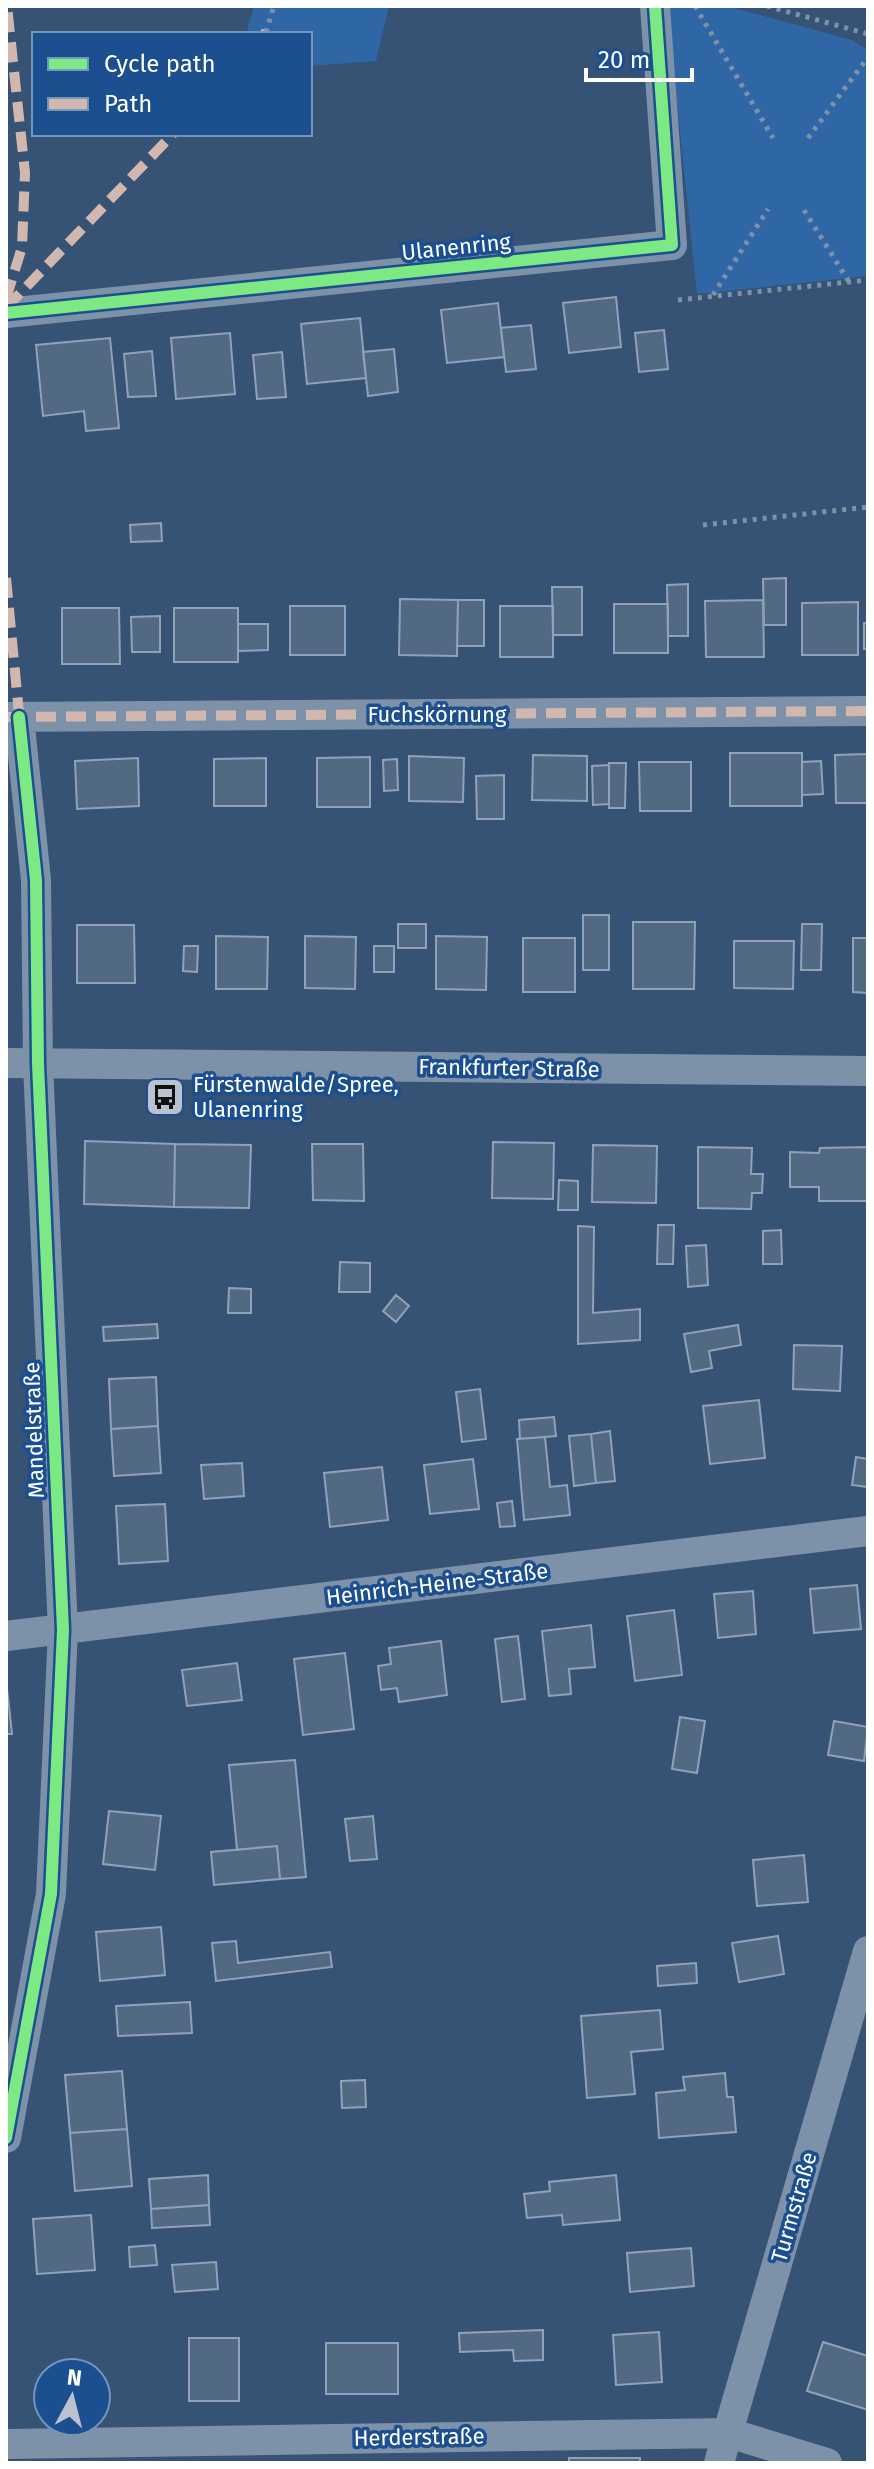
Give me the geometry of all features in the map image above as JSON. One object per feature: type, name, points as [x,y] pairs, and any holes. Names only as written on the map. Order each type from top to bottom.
[{"type":"street","name":"Ulanenring","points":[[6,313],[672,245],[655,6]]},
{"type":"street","name":"Fuchskörnung","points":[[13,717],[868,711]]},
{"type":"street","name":"Mandelstraße","points":[[6,2138],[51,1894],[63,1630],[38,1064],[36,880],[13,717]]},
{"type":"street","name":"Frankfurter Straße","points":[[6,1063],[868,1071]]},
{"type":"street","name":"Heinrich-Heine-Straße","points":[[6,1636],[868,1531]]},
{"type":"street","name":"Turmstraße","points":[[719,2463],[868,1951]]},
{"type":"street","name":"Herderstraße","points":[[6,2444],[729,2433],[827,2463]]},
{"type":"path","points":[[266,32],[274,6]]},
{"type":"path","points":[[695,6],[773,138]]},
{"type":"path","points":[[767,6],[868,34]]},
{"type":"path","points":[[808,138],[868,57]]},
{"type":"path","points":[[712,296],[768,209]]},
{"type":"path","points":[[804,210],[849,282]]},
{"type":"path","points":[[678,300],[868,280]]},
{"type":"path","points":[[703,525],[868,507]]},
{"type":"shaded area","points":[[254,6],[389,6],[376,61],[312,66],[312,32],[247,32]]},
{"type":"shaded area","points":[[667,6],[727,6],[852,40],[868,50],[868,276],[697,294]]},
{"type":"building","points":[[616,297],[621,347],[569,353],[563,303]]},
{"type":"building","points":[[498,303],[504,357],[447,363],[441,310]]},
{"type":"building","points":[[360,318],[366,378],[307,384],[301,324]]},
{"type":"building","points":[[531,325],[536,369],[506,372],[501,328]]},
{"type":"building","points":[[664,330],[668,369],[639,372],[635,333]]},
{"type":"building","points":[[230,333],[235,394],[176,399],[171,338]]},
{"type":"building","points":[[110,338],[119,428],[86,431],[84,411],[43,416],[36,345]]},
{"type":"building","points":[[394,349],[398,392],[368,396],[363,352]]},
{"type":"building","points":[[152,351],[156,396],[128,397],[124,354]]},
{"type":"building","points":[[282,352],[286,397],[257,399],[253,355]]},
{"type":"building","points":[[161,523],[162,541],[131,542],[130,525]]},
{"type":"building","points":[[786,578],[786,625],[764,625],[763,579]]},
{"type":"building","points":[[688,584],[688,636],[668,636],[667,585]]},
{"type":"building","points":[[552,587],[582,587],[582,635],[553,635]]},
{"type":"building","points":[[400,599],[458,600],[457,656],[399,655]]},
{"type":"building","points":[[458,600],[484,600],[484,646],[457,646]]},
{"type":"building","points":[[763,600],[764,657],[706,657],[705,601]]},
{"type":"building","points":[[858,602],[858,655],[802,655],[802,603]]},
{"type":"building","points":[[614,604],[668,604],[668,653],[614,653]]},
{"type":"building","points":[[290,606],[345,606],[345,655],[290,655]]},
{"type":"building","points":[[500,606],[553,606],[553,657],[500,657]]},
{"type":"building","points":[[62,608],[119,608],[120,664],[62,664]]},
{"type":"building","points":[[174,608],[238,608],[238,662],[174,662]]},
{"type":"building","points":[[160,616],[160,652],[132,652],[131,617]]},
{"type":"building","points":[[864,623],[868,623],[868,649],[864,649]]},
{"type":"building","points":[[238,624],[268,624],[268,650],[238,651]]},
{"type":"building","points":[[730,753],[802,753],[802,806],[730,806]]},
{"type":"building","points":[[868,754],[868,803],[836,803],[835,755]]},
{"type":"building","points":[[533,755],[587,756],[587,801],[532,800]]},
{"type":"building","points":[[409,756],[464,758],[463,802],[409,801]]},
{"type":"building","points":[[370,757],[370,807],[317,807],[317,758]]},
{"type":"building","points":[[138,758],[139,806],[77,809],[75,761]]},
{"type":"building","points":[[266,758],[266,806],[214,806],[214,759]]},
{"type":"building","points":[[397,759],[398,790],[384,791],[383,760]]},
{"type":"building","points":[[821,761],[823,794],[802,795],[802,762]]},
{"type":"building","points":[[639,762],[691,762],[691,811],[640,811]]},
{"type":"building","points":[[609,763],[626,763],[625,808],[609,808]]},
{"type":"building","points":[[609,765],[609,804],[593,805],[592,766]]},
{"type":"building","points":[[504,775],[504,819],[477,819],[476,776]]},
{"type":"building","points":[[583,915],[609,915],[609,970],[583,970]]},
{"type":"building","points":[[633,922],[695,922],[694,989],[633,989]]},
{"type":"building","points":[[398,924],[426,924],[426,948],[398,948]]},
{"type":"building","points":[[802,924],[822,924],[821,970],[801,970]]},
{"type":"building","points":[[77,925],[134,925],[135,983],[77,983]]},
{"type":"building","points":[[216,936],[268,937],[267,989],[216,989]]},
{"type":"building","points":[[305,936],[356,937],[355,989],[305,988]]},
{"type":"building","points":[[436,936],[487,937],[486,990],[436,989]]},
{"type":"building","points":[[523,938],[575,938],[575,992],[523,992]]},
{"type":"building","points":[[853,938],[868,938],[868,993],[853,992]]},
{"type":"building","points":[[734,941],[794,941],[793,989],[734,988]]},
{"type":"building","points":[[184,946],[198,946],[197,972],[183,971]]},
{"type":"building","points":[[374,946],[394,946],[394,972],[374,972]]},
{"type":"building","points":[[85,1141],[175,1144],[174,1207],[84,1204]]},
{"type":"building","points":[[493,1142],[554,1143],[553,1199],[492,1198]]},
{"type":"building","points":[[175,1144],[251,1145],[249,1208],[174,1207]]},
{"type":"building","points":[[312,1144],[363,1144],[364,1201],[313,1200]]},
{"type":"building","points":[[593,1145],[657,1146],[656,1203],[592,1202]]},
{"type":"building","points":[[698,1147],[752,1148],[751,1174],[763,1174],[762,1193],[752,1193],[751,1209],[698,1208]]},
{"type":"building","points":[[868,1147],[868,1201],[819,1201],[819,1187],[790,1187],[790,1152],[819,1153],[820,1148]]},
{"type":"building","points":[[559,1180],[578,1181],[578,1210],[558,1210]]},
{"type":"building","points":[[658,1225],[674,1225],[673,1264],[657,1264]]},
{"type":"building","points":[[578,1226],[594,1227],[593,1313],[640,1309],[640,1340],[578,1344]]},
{"type":"building","points":[[781,1230],[782,1264],[763,1264],[763,1231]]},
{"type":"building","points":[[706,1245],[708,1285],[688,1287],[686,1246]]},
{"type":"building","points":[[340,1262],[370,1263],[370,1292],[339,1292]]},
{"type":"building","points":[[229,1288],[251,1289],[251,1313],[228,1313]]},
{"type":"building","points":[[396,1295],[409,1306],[396,1322],[383,1311]]},
{"type":"building","points":[[157,1324],[158,1338],[104,1341],[103,1327]]},
{"type":"building","points":[[738,1325],[741,1345],[709,1351],[712,1368],[691,1372],[684,1334]]},
{"type":"building","points":[[794,1345],[842,1346],[840,1391],[793,1389]]},
{"type":"building","points":[[156,1377],[158,1426],[111,1429],[109,1379]]},
{"type":"building","points":[[480,1389],[486,1439],[462,1442],[456,1392]]},
{"type":"building","points":[[759,1400],[765,1458],[710,1464],[703,1406]]},
{"type":"building","points":[[554,1417],[556,1436],[520,1439],[519,1420]]},
{"type":"building","points":[[158,1426],[161,1473],[114,1476],[111,1429]]},
{"type":"building","points":[[610,1431],[615,1481],[596,1483],[591,1434]]},
{"type":"building","points":[[591,1434],[596,1483],[574,1486],[569,1436]]},
{"type":"building","points":[[545,1437],[550,1487],[567,1485],[570,1515],[524,1520],[517,1439]]},
{"type":"building","points":[[856,1457],[868,1459],[868,1487],[852,1485]]},
{"type":"building","points":[[473,1459],[479,1509],[430,1514],[424,1465]]},
{"type":"building","points":[[242,1463],[244,1496],[204,1499],[201,1465]]},
{"type":"building","points":[[382,1467],[388,1520],[330,1527],[324,1473]]},
{"type":"building","points":[[512,1501],[515,1526],[500,1527],[497,1503]]},
{"type":"building","points":[[165,1504],[168,1561],[119,1564],[116,1506]]},
{"type":"building","points":[[857,1585],[861,1629],[814,1633],[810,1589]]},
{"type":"building","points":[[753,1591],[756,1634],[718,1638],[714,1594]]},
{"type":"building","points":[[674,1610],[682,1675],[635,1681],[627,1616]]},
{"type":"building","points":[[591,1625],[595,1667],[569,1669],[571,1694],[549,1696],[542,1631]]},
{"type":"building","points":[[518,1636],[525,1699],[502,1702],[495,1639]]},
{"type":"building","points":[[441,1641],[447,1695],[399,1702],[397,1688],[381,1690],[378,1666],[391,1664],[389,1648]]},
{"type":"building","points":[[345,1653],[354,1729],[303,1735],[294,1659]]},
{"type":"building","points":[[237,1663],[242,1700],[187,1706],[182,1670]]},
{"type":"building","points":[[7,1688],[12,1734],[6,1734]]},
{"type":"building","points":[[680,1717],[705,1721],[697,1773],[672,1769]]},
{"type":"building","points":[[834,1721],[868,1727],[864,1761],[828,1755]]},
{"type":"building","points":[[295,1760],[306,1877],[280,1879],[277,1846],[237,1850],[229,1765]]},
{"type":"building","points":[[109,1811],[161,1816],[155,1870],[103,1864]]},
{"type":"building","points":[[373,1816],[377,1859],[350,1861],[345,1819]]},
{"type":"building","points":[[277,1846],[280,1879],[214,1885],[211,1852]]},
{"type":"building","points":[[804,1855],[808,1902],[757,1906],[753,1860]]},
{"type":"building","points":[[161,1927],[165,1975],[100,1981],[96,1932]]},
{"type":"building","points":[[778,1936],[784,1974],[739,1982],[732,1943]]},
{"type":"building","points":[[236,1941],[238,1963],[330,1952],[332,1967],[216,1981],[212,1943]]},
{"type":"building","points":[[696,1963],[697,1983],[658,1986],[657,1966]]},
{"type":"building","points":[[190,2002],[192,2033],[118,2036],[116,2006]]},
{"type":"building","points":[[660,2010],[663,2049],[631,2052],[635,2094],[587,2098],[581,2016]]},
{"type":"building","points":[[122,2071],[127,2129],[70,2133],[65,2075]]},
{"type":"building","points":[[725,2073],[727,2097],[733,2097],[736,2132],[659,2138],[656,2093],[685,2090],[683,2077]]},
{"type":"building","points":[[365,2080],[366,2107],[342,2108],[341,2081]]},
{"type":"building","points":[[127,2129],[132,2186],[75,2191],[70,2133]]},
{"type":"building","points":[[208,2175],[209,2205],[151,2209],[149,2179]]},
{"type":"building","points":[[616,2175],[620,2220],[563,2225],[562,2215],[527,2218],[524,2194],[550,2191],[549,2182]]},
{"type":"building","points":[[209,2205],[210,2225],[152,2228],[151,2209]]},
{"type":"building","points":[[91,2215],[95,2270],[37,2274],[33,2219]]},
{"type":"building","points":[[155,2245],[157,2265],[130,2267],[129,2247]]},
{"type":"building","points":[[691,2248],[694,2286],[630,2292],[627,2253]]},
{"type":"building","points":[[216,2262],[218,2289],[175,2292],[172,2265]]},
{"type":"building","points":[[543,2330],[543,2360],[514,2361],[513,2350],[460,2352],[459,2333]]},
{"type":"building","points":[[659,2332],[662,2382],[616,2385],[613,2335]]},
{"type":"building","points":[[189,2338],[239,2338],[239,2401],[189,2401]]},
{"type":"building","points":[[823,2342],[868,2356],[868,2410],[807,2391]]},
{"type":"building","points":[[326,2343],[398,2343],[398,2394],[326,2394]]},
{"type":"building","points":[[569,2458],[640,2458],[640,2463],[569,2463]]},
{"type":"marked path","points":[[6,299],[22,247],[25,173],[7,6]]},
{"type":"marked path","points":[[6,308],[171,136]]},
{"type":"marked path","points":[[6,578],[20,724]]},
{"type":"marked path","points":[[6,717],[868,711]]},
{"type":"cycle path","points":[[6,313],[672,245],[655,6]]},
{"type":"cycle path","points":[[6,2138],[51,1894],[63,1630],[38,1064],[36,880],[19,717]]},
{"type":"place","name":"Fürstenwalde/Spree, Ulanenring","points":[[165,1097]]}]
